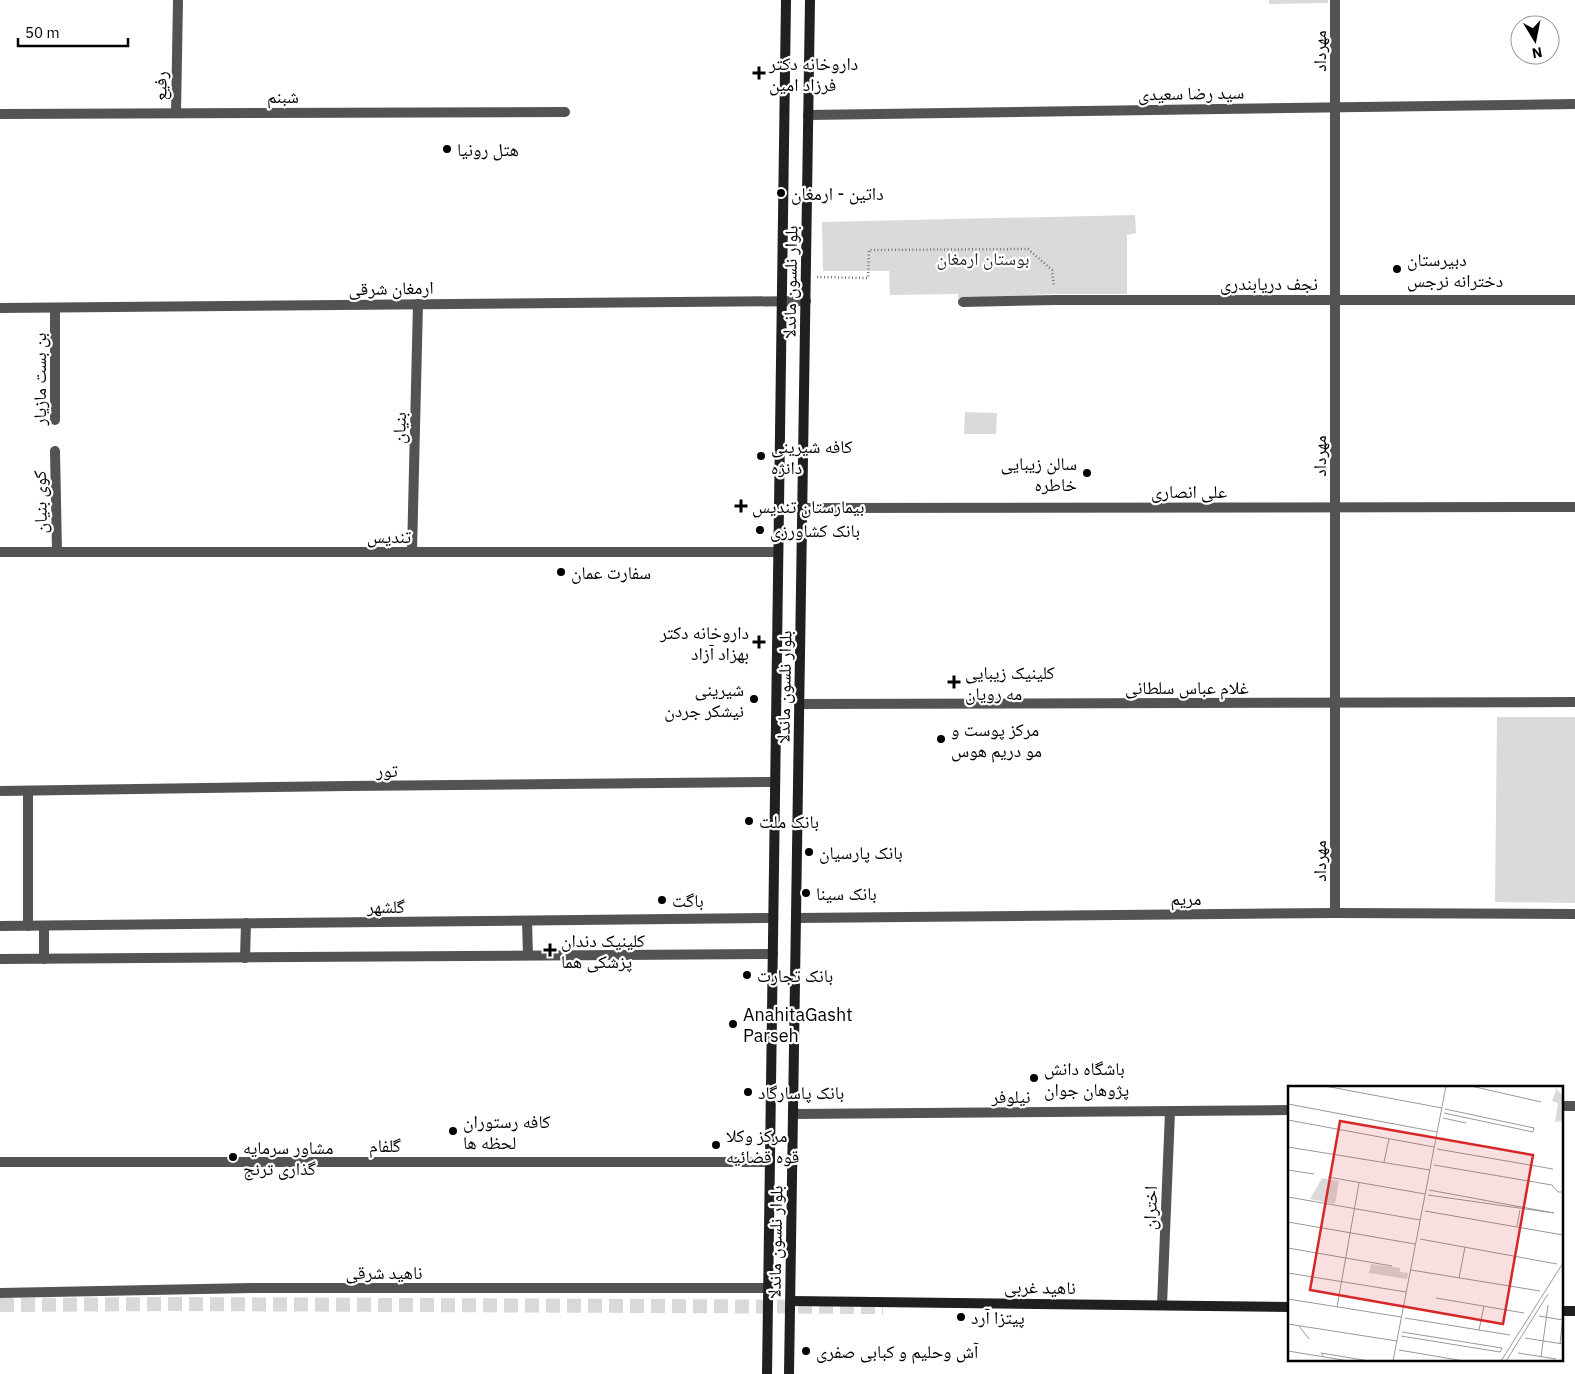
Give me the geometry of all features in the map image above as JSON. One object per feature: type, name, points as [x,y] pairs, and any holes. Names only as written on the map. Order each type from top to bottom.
[{"type":"main road","name":"بلوار نلسون ماندلا","points":[[767,1374],[786,0]]},
{"type":"main road","name":"بلوار نلسون ماندلا","points":[[789,1374],[810,0]]},
{"type":"main road","name":"ناهید غربی","points":[[790,1301],[1288,1307]]},
{"type":"main road","points":[[1562,1311],[1575,1311]]},
{"type":"street","name":"رفیع","points":[[176,113],[178,0]]},
{"type":"street","name":"مهرداد","points":[[1335,913],[1336,0]]},
{"type":"street","name":"سید رضا سعیدی","points":[[808,115],[1575,104]]},
{"type":"street","name":"شبنم","points":[[0,114],[565,112]]},
{"type":"street","name":"نجف دریابندری","points":[[964,302],[1056,300],[1575,300]]},
{"type":"street","name":"ارمغان شرقی","points":[[0,308],[806,301]]},
{"type":"street","name":"بنیان","points":[[412,552],[418,304]]},
{"type":"street","name":"بن بست مازیار","points":[[55,308],[55,420]]},
{"type":"street","name":"کوی بنیان","points":[[55,451],[57,552]]},
{"type":"street","name":"علی انصاری","points":[[803,508],[1575,507]]},
{"type":"street","name":"تندیس","points":[[0,552],[778,552]]},
{"type":"street","name":"غلام عباس سلطانی","points":[[800,704],[1575,702]]},
{"type":"street","name":"تور","points":[[0,791],[775,782]]},
{"type":"street","points":[[28,791],[28,926]]},
{"type":"street","name":"مریم","points":[[796,918],[1335,913],[1575,914]]},
{"type":"street","name":"گلشهر","points":[[0,926],[773,918]]},
{"type":"street","points":[[527,921],[528,956]]},
{"type":"street","points":[[245,958],[246,923]]},
{"type":"street","points":[[44,926],[44,959]]},
{"type":"street","points":[[0,959],[773,954]]},
{"type":"street","points":[[1562,1106],[1575,1106]]},
{"type":"street","name":"نیلوفر","points":[[793,1114],[1288,1110]]},
{"type":"street","name":"اختران","points":[[1162,1304],[1170,1112]]},
{"type":"street","name":"گلفام","points":[[0,1162],[770,1162]]},
{"type":"street","name":"ناهید شرقی","points":[[0,1294],[252,1288],[768,1288]]},
{"type":"path","points":[[806,277],[868,278],[869,250],[1028,249],[1052,270],[1056,300]]},
{"type":"green space","points":[[1269,0],[1328,0],[1328,3],[1269,4]]},
{"type":"green space","name":"بوستان ارمغان","points":[[1135,215],[1136,233],[1127,235],[1127,294],[1055,294],[958,298],[958,294],[890,295],[889,271],[823,271],[822,222]]},
{"type":"green space","points":[[965,412],[997,413],[996,434],[964,434]]},
{"type":"green space","points":[[1497,717],[1575,717],[1575,903],[1495,902]]},
{"type":"tunnel","points":[[0,1305],[883,1307]]},
{"type":"place","name":"داروخانه دکتر فرزاد امین","points":[[759,73]]},
{"type":"place","name":"هتل رونیا","points":[[447,149]]},
{"type":"place","name":"داتین - ارمغان","points":[[781,193]]},
{"type":"place","name":"دبیرستان دخترانه نرجس","points":[[1397,269]]},
{"type":"place","name":"کافه شیرینی دانژه","points":[[761,456]]},
{"type":"place","name":"سالن زیبایی خاطره","points":[[1087,473]]},
{"type":"place","name":"بیمارستان تندیس","points":[[741,506]]},
{"type":"place","name":"بانک کشاورزی","points":[[760,530]]},
{"type":"place","name":"سفارت عمان","points":[[561,572]]},
{"type":"place","name":"داروخانه دکتر بهزاد آزاد","points":[[759,642]]},
{"type":"place","name":"کلینیک زیبایی مه رویان","points":[[954,682]]},
{"type":"place","name":"شیرینی نیشکر جردن","points":[[754,699]]},
{"type":"place","name":"مرکز پوست و مو دریم هوس","points":[[941,739]]},
{"type":"place","name":"بانک ملت","points":[[749,821]]},
{"type":"place","name":"بانک پارسیان","points":[[809,852]]},
{"type":"place","name":"بانک سینا","points":[[806,893]]},
{"type":"place","name":"باگت","points":[[662,900]]},
{"type":"place","name":"کلینیک دندان پزشکی هما","points":[[550,950]]},
{"type":"place","name":"بانک تجارت","points":[[747,975]]},
{"type":"place","name":"AnahitaGasht Parseh","points":[[733,1024]]},
{"type":"place","name":"باشگاه دانش پژوهان جوان","points":[[1034,1078]]},
{"type":"place","name":"بانک پاسارگاد","points":[[748,1092]]},
{"type":"place","name":"کافه رستوران لحظه ها","points":[[453,1131]]},
{"type":"place","name":"مرکز وکلا قوه قضائیه","points":[[716,1145]]},
{"type":"place","name":"مشاور سرمایه گذاری ترنج","points":[[233,1157]]},
{"type":"place","name":"پیتزا آرد","points":[[961,1317]]},
{"type":"place","name":"آش وحلیم و کبابی صفری","points":[[806,1351]]}]
